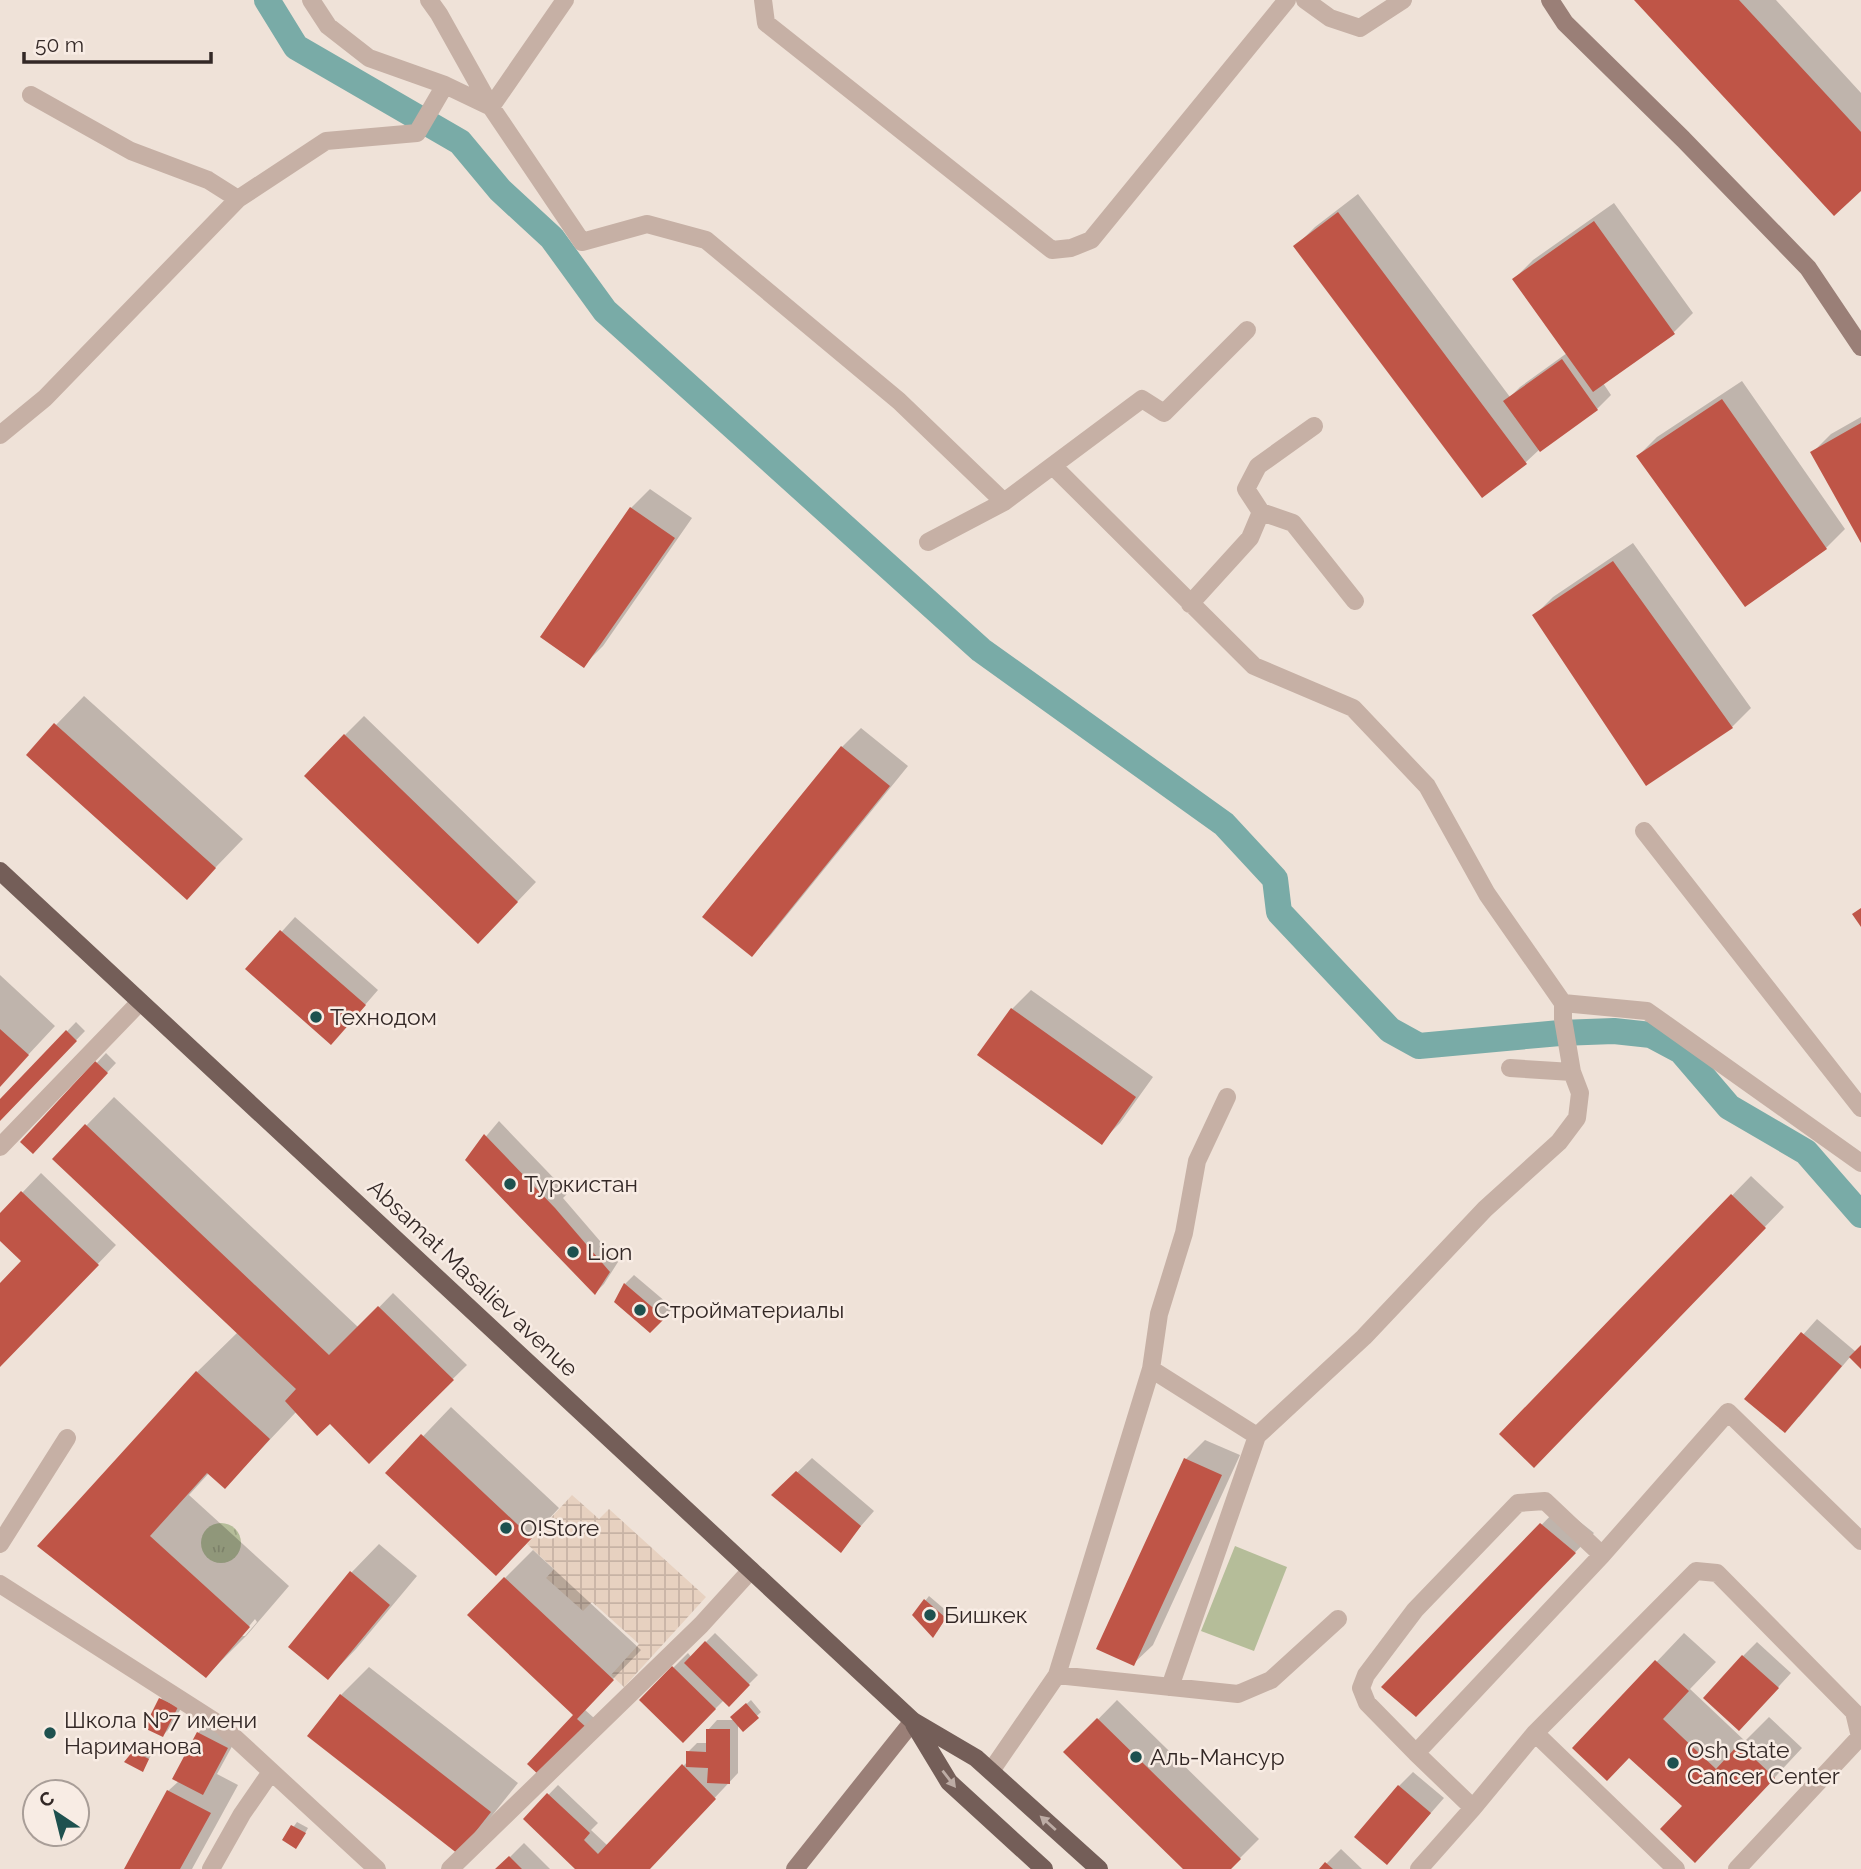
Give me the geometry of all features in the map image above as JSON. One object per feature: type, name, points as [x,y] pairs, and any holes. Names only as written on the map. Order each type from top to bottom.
[{"type":"main road","name":"Absamat Masaliev avenue","points":[[0,871],[913,1721]]},
{"type":"main road","points":[[913,1721],[976,1758],[1099,1869]]},
{"type":"main road","points":[[913,1721],[949,1782],[1044,1869]]},
{"type":"street","points":[[311,0],[328,26],[369,58],[445,85],[491,107]]},
{"type":"street","points":[[429,0],[491,107],[582,242],[648,225],[706,240],[900,401],[1004,502]]},
{"type":"street","points":[[491,107],[565,0]]},
{"type":"street","points":[[763,0],[766,23],[1052,250],[1071,248],[1091,240],[1287,0]]},
{"type":"street","points":[[1305,0],[1330,18],[1360,28],[1403,0]]},
{"type":"street","points":[[1550,0],[1565,23],[1808,268],[1861,347]]},
{"type":"street","points":[[0,435],[45,398],[238,199],[326,141],[417,133],[445,85]]},
{"type":"street","points":[[31,95],[131,151],[208,180],[238,199]]},
{"type":"street","points":[[928,542],[1004,502],[1142,399],[1164,413],[1247,330]]},
{"type":"street","points":[[1314,426],[1258,466],[1246,489],[1261,512],[1293,523],[1355,601]]},
{"type":"street","points":[[1053,466],[1254,666],[1353,708],[1427,786],[1487,894],[1563,1011],[1567,1051],[1580,1093],[1577,1118],[1559,1142],[1485,1209],[1364,1337],[1256,1436],[1170,1687]]},
{"type":"street","points":[[1190,604],[1250,538],[1261,512]]},
{"type":"street","points":[[1644,831],[1861,1108]]},
{"type":"street","points":[[1,1145],[140,1002]]},
{"type":"street","points":[[1563,1011],[1647,1010],[1861,1163]]},
{"type":"street","points":[[1510,1068],[1572,1072]]},
{"type":"street","points":[[991,1771],[1057,1675],[1151,1369],[1159,1314],[1184,1233],[1196,1161],[1227,1097]]},
{"type":"street","points":[[1151,1369],[1256,1436]]},
{"type":"street","points":[[1416,1753],[1602,1555],[1728,1412],[1861,1541]]},
{"type":"street","points":[[0,1544],[67,1438]]},
{"type":"street","points":[[1473,1808],[1367,1703],[1361,1688],[1366,1675],[1415,1610],[1518,1503],[1545,1501],[1602,1555]]},
{"type":"street","points":[[450,1869],[701,1625],[751,1570]]},
{"type":"street","points":[[1419,1869],[1535,1733],[1696,1572],[1717,1573],[1854,1712],[1860,1737],[1737,1869]]},
{"type":"street","points":[[0,1584],[222,1726],[377,1869]]},
{"type":"street","points":[[1057,1675],[1238,1694],[1271,1680],[1338,1619]]},
{"type":"street","points":[[795,1869],[913,1721]]},
{"type":"street","points":[[1535,1733],[1676,1869]]},
{"type":"street","points":[[211,1869],[242,1814],[271,1772]]},
{"type":"green space","points":[[221,1523],[235,1529],[241,1543],[235,1557],[221,1563],[207,1557],[201,1543],[207,1529]]},
{"type":"green space","points":[[1235,1546],[1287,1567],[1254,1651],[1201,1631]]},
{"type":"shaded area","points":[[572,1495],[599,1519],[609,1509],[706,1597],[624,1687],[611,1675],[639,1644],[592,1602],[583,1611],[546,1578],[554,1569],[527,1544]]},
{"type":"building","points":[[1634,0],[1739,0],[1861,132],[1861,191],[1834,216]]},
{"type":"building","points":[[1338,212],[1527,464],[1482,498],[1293,246]]},
{"type":"building","points":[[1594,221],[1675,334],[1593,392],[1512,279]]},
{"type":"building","points":[[1562,359],[1598,410],[1540,452],[1503,401]]},
{"type":"building","points":[[1722,399],[1827,549],[1745,607],[1636,456]]},
{"type":"building","points":[[1861,423],[1861,543],[1810,452]]},
{"type":"building","points":[[630,507],[675,538],[584,668],[540,637]]},
{"type":"building","points":[[1613,561],[1733,728],[1646,786],[1532,615]]},
{"type":"building","points":[[54,723],[216,868],[187,900],[26,755]]},
{"type":"building","points":[[344,734],[518,902],[478,944],[304,776]]},
{"type":"building","points":[[841,746],[890,786],[752,957],[702,917]]},
{"type":"building","points":[[1861,908],[1861,927],[1852,914]]},
{"type":"building","points":[[280,930],[366,1005],[331,1045],[245,969]]},
{"type":"building","points":[[1011,1008],[1136,1097],[1102,1145],[977,1055]]},
{"type":"building","points":[[0,1029],[29,1055],[0,1087]]},
{"type":"building","points":[[66,1030],[77,1041],[0,1121],[0,1099]]},
{"type":"building","points":[[95,1061],[108,1073],[33,1154],[20,1142]]},
{"type":"building","points":[[85,1124],[329,1355],[378,1306],[454,1380],[369,1464],[330,1424],[317,1436],[285,1401],[296,1389],[52,1159]]},
{"type":"building","points":[[484,1134],[555,1208],[610,1272],[595,1295],[465,1160]]},
{"type":"building","points":[[21,1191],[99,1265],[0,1367],[0,1283],[21,1261],[0,1241],[0,1213]]},
{"type":"building","points":[[1731,1194],[1766,1228],[1534,1468],[1499,1434]]},
{"type":"building","name":"Стройматериалы","points":[[624,1283],[665,1318],[650,1333],[614,1302]]},
{"type":"building","points":[[1801,1332],[1842,1366],[1785,1433],[1744,1399]]},
{"type":"building","points":[[1861,1345],[1861,1369],[1849,1357]]},
{"type":"building","points":[[196,1371],[270,1439],[225,1489],[207,1473],[150,1536],[250,1627],[206,1678],[37,1546]]},
{"type":"building","points":[[421,1434],[532,1538],[496,1576],[385,1473]]},
{"type":"building","points":[[1184,1458],[1222,1475],[1134,1666],[1096,1649]]},
{"type":"building","points":[[796,1471],[861,1526],[841,1553],[771,1495]]},
{"type":"building","points":[[1540,1523],[1576,1553],[1416,1717],[1381,1687]]},
{"type":"building","points":[[350,1571],[390,1605],[328,1680],[288,1647]]},
{"type":"building","points":[[504,1577],[614,1680],[577,1719],[587,1728],[541,1777],[527,1764],[573,1715],[467,1615]]},
{"type":"building","points":[[924,1599],[946,1618],[933,1638],[912,1615]]},
{"type":"building","points":[[705,1641],[750,1685],[729,1707],[684,1663]]},
{"type":"building","points":[[1742,1655],[1779,1688],[1739,1731],[1703,1698]]},
{"type":"building","name":"Osh State Cancer Center","points":[[1655,1660],[1689,1691],[1663,1719],[1716,1769],[1739,1744],[1775,1778],[1695,1863],[1660,1829],[1682,1806],[1629,1758],[1607,1781],[1572,1748]]},
{"type":"building","points":[[672,1666],[716,1709],[683,1743],[639,1700]]},
{"type":"building","points":[[340,1694],[491,1812],[458,1854],[307,1736]]},
{"type":"building","points":[[159,1698],[178,1707],[163,1737],[144,1728]]},
{"type":"building","points":[[746,1703],[759,1718],[743,1732],[730,1717]]},
{"type":"building","points":[[1097,1718],[1241,1859],[1231,1869],[1183,1869],[1063,1752]]},
{"type":"building","points":[[706,1729],[730,1729],[730,1784],[707,1783],[708,1768],[686,1767],[686,1751],[706,1752]]},
{"type":"building","points":[[197,1732],[228,1748],[203,1795],[172,1779]]},
{"type":"building","points":[[133,1751],[149,1759],[143,1772],[124,1762]]},
{"type":"building","points":[[682,1764],[716,1799],[650,1869],[575,1869],[523,1819],[547,1793],[590,1833],[584,1840],[598,1854]]},
{"type":"building","points":[[1398,1785],[1431,1813],[1387,1865],[1354,1837]]},
{"type":"building","points":[[167,1790],[211,1813],[180,1869],[124,1869]]},
{"type":"building","points":[[291,1825],[306,1833],[296,1849],[282,1840]]},
{"type":"building","points":[[509,1856],[522,1869],[495,1869]]},
{"type":"building","points":[[1325,1862],[1333,1869],[1319,1869]]},
{"type":"waterway","points":[[267,0],[296,47],[460,142],[500,190],[552,238],[605,311],[981,650],[1224,824],[1275,879],[1279,912],[1390,1030],[1419,1046],[1560,1033],[1614,1031],[1651,1035],[1681,1051],[1729,1107],[1806,1152],[1861,1215]]},
{"type":"place","name":"Технодом","points":[[316,1017]]},
{"type":"place","name":"Туркистан","points":[[510,1184]]},
{"type":"place","name":"Lion","points":[[573,1252]]},
{"type":"place","name":"Стройматериалы","points":[[640,1310]]},
{"type":"place","name":"O!Store","points":[[506,1528]]},
{"type":"place","name":"Бишкек","points":[[930,1615]]},
{"type":"place","name":"Школа №7 имени Нариманова","points":[[50,1733]]},
{"type":"place","name":"Аль-Мансур","points":[[1136,1757]]},
{"type":"place","name":"Osh State Cancer Center","points":[[1673,1763]]}]
